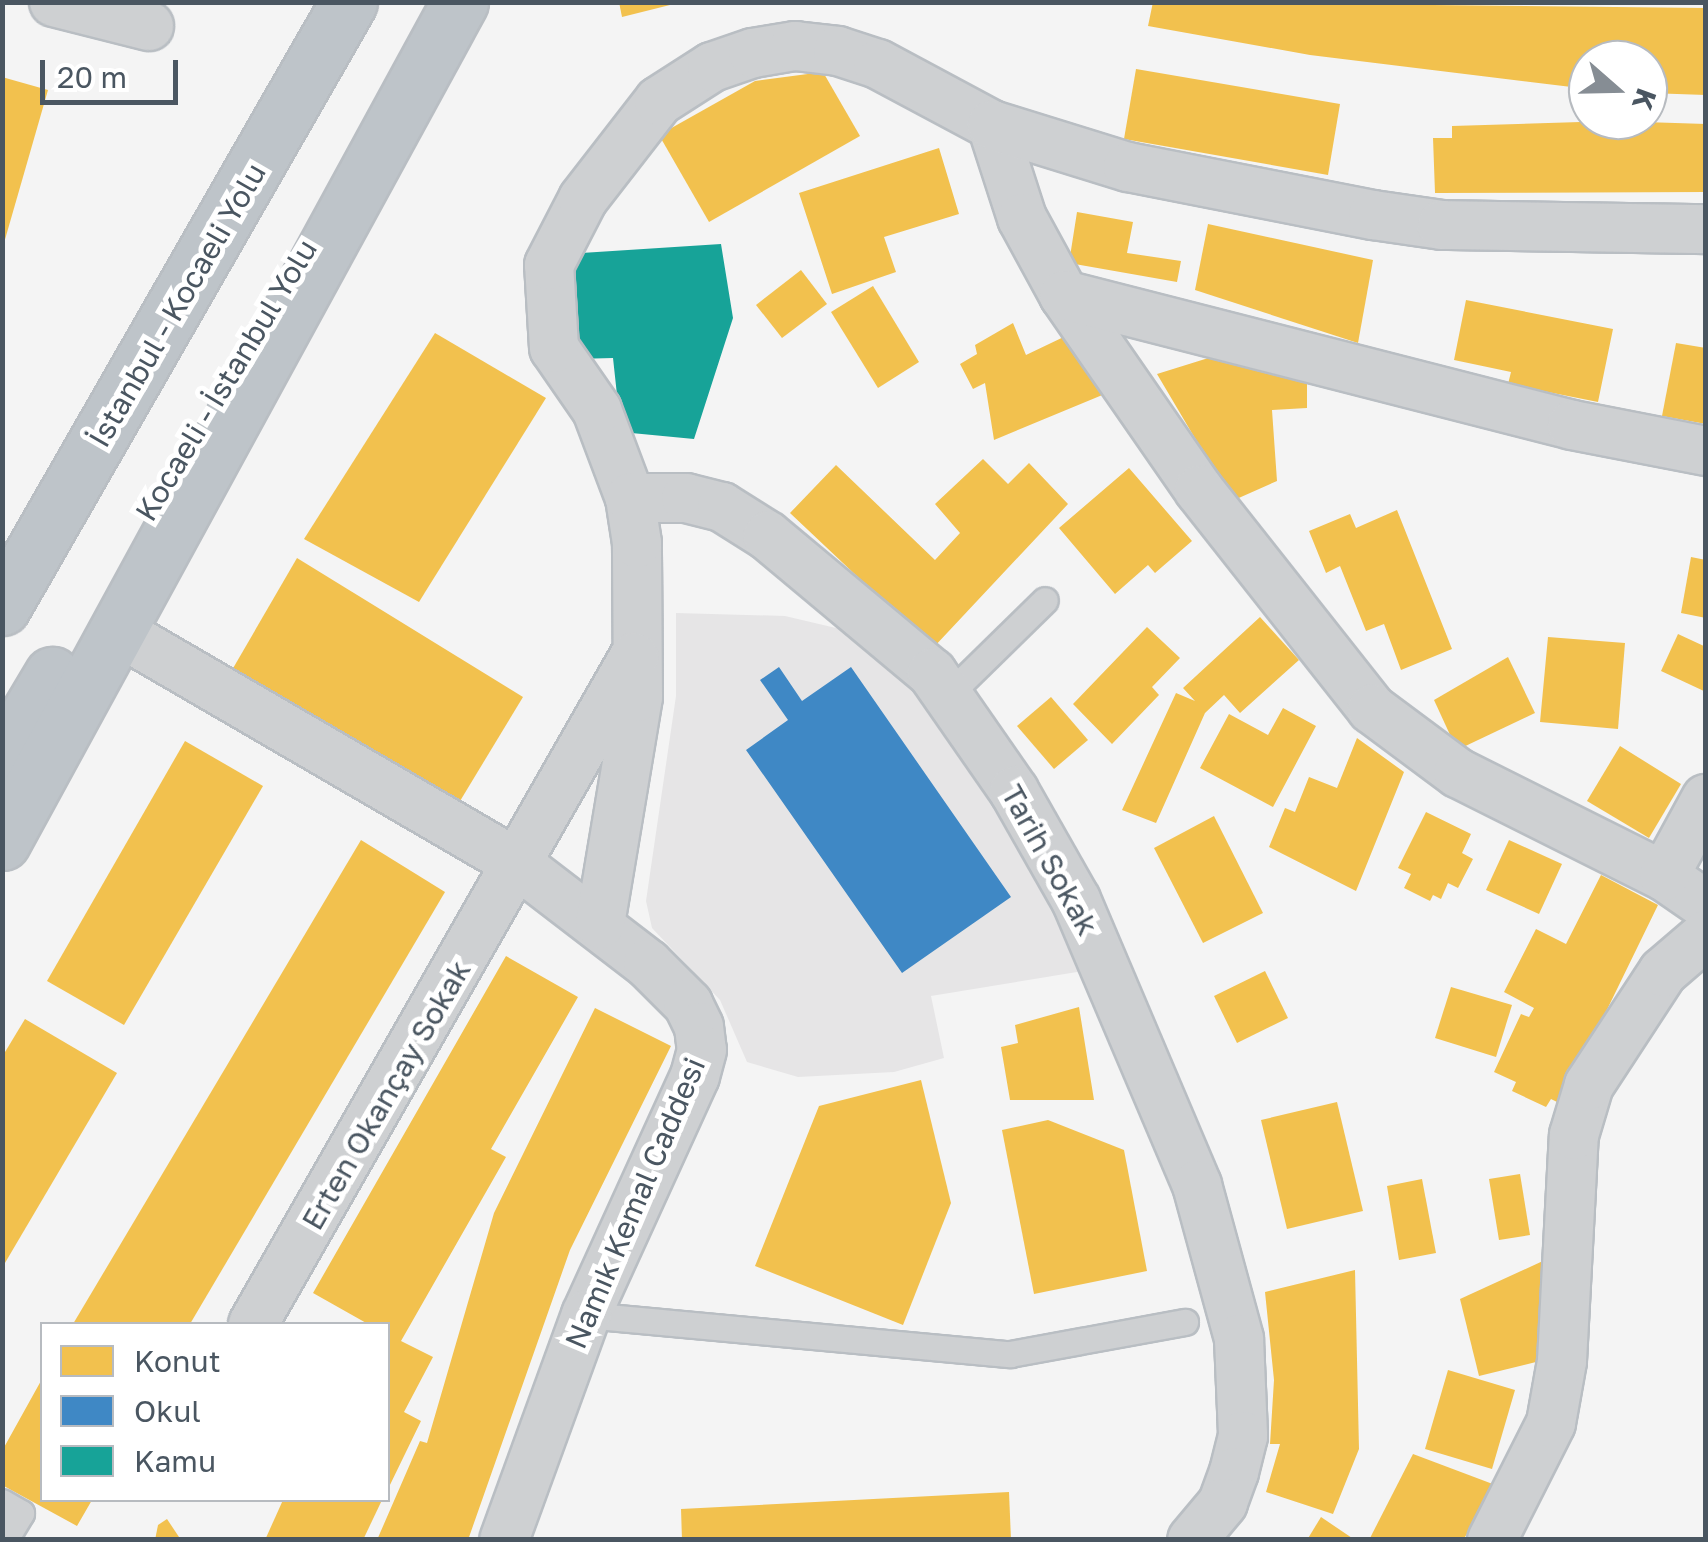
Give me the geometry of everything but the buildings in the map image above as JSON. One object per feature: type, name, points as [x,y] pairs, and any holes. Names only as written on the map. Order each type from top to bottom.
[{"type":"highway","name":"İstanbul - Kocaeli Yolu","points":[[2,608],[349,2]]},
{"type":"highway","points":[[2,842],[457,2]]},
{"type":"highway","name":"Kocaeli - İstanbul Yolu","points":[[2,759],[457,2]]},
{"type":"highway","points":[[2,546],[314,66]]},
{"type":"street","points":[[54,2],[150,26]]},
{"type":"street","points":[[600,924],[629,780],[640,646],[630,498],[597,410],[554,348],[546,292],[549,265],[563,233],[659,101],[712,66],[795,46],[878,64],[992,125],[1128,167],[1411,221],[1706,229]]},
{"type":"street","points":[[992,125],[1022,218],[1064,296],[1199,490],[1372,709],[1458,773],[1664,876],[1706,906]]},
{"type":"street","points":[[1064,296],[1572,425],[1706,451]]},
{"type":"street","name":"Tarih Sokak","points":[[630,498],[686,498],[740,517],[878,626],[948,694],[1076,900],[1148,1060],[1222,1268],[1239,1338],[1242,1436],[1223,1503],[1192,1540]]},
{"type":"street","name":"Namık Kemal Caddesi","points":[[116,630],[519,864],[600,924],[688,1004],[702,1050],[586,1314],[504,1540]]},
{"type":"street","name":"Erten Okançay Sokak","points":[[255,1322],[640,646]]},
{"type":"street","points":[[1664,876],[1706,800]]},
{"type":"street","points":[[1492,1540],[1551,1423],[1562,1361],[1572,1150],[1589,1084],[1663,972],[1706,935]]},
{"type":"lane","points":[[948,694],[1045,600]]},
{"type":"lane","points":[[586,1314],[1010,1354],[1185,1322]]},
{"type":"lane","points":[[2,1502],[20,1512],[5,1540]]},
{"type":"shaded area","points":[[676,613],[785,616],[853,632],[922,687],[992,796],[1083,971],[931,996],[944,1058],[894,1072],[798,1077],[747,1062],[720,1000],[652,928],[646,901],[676,696]]}]
